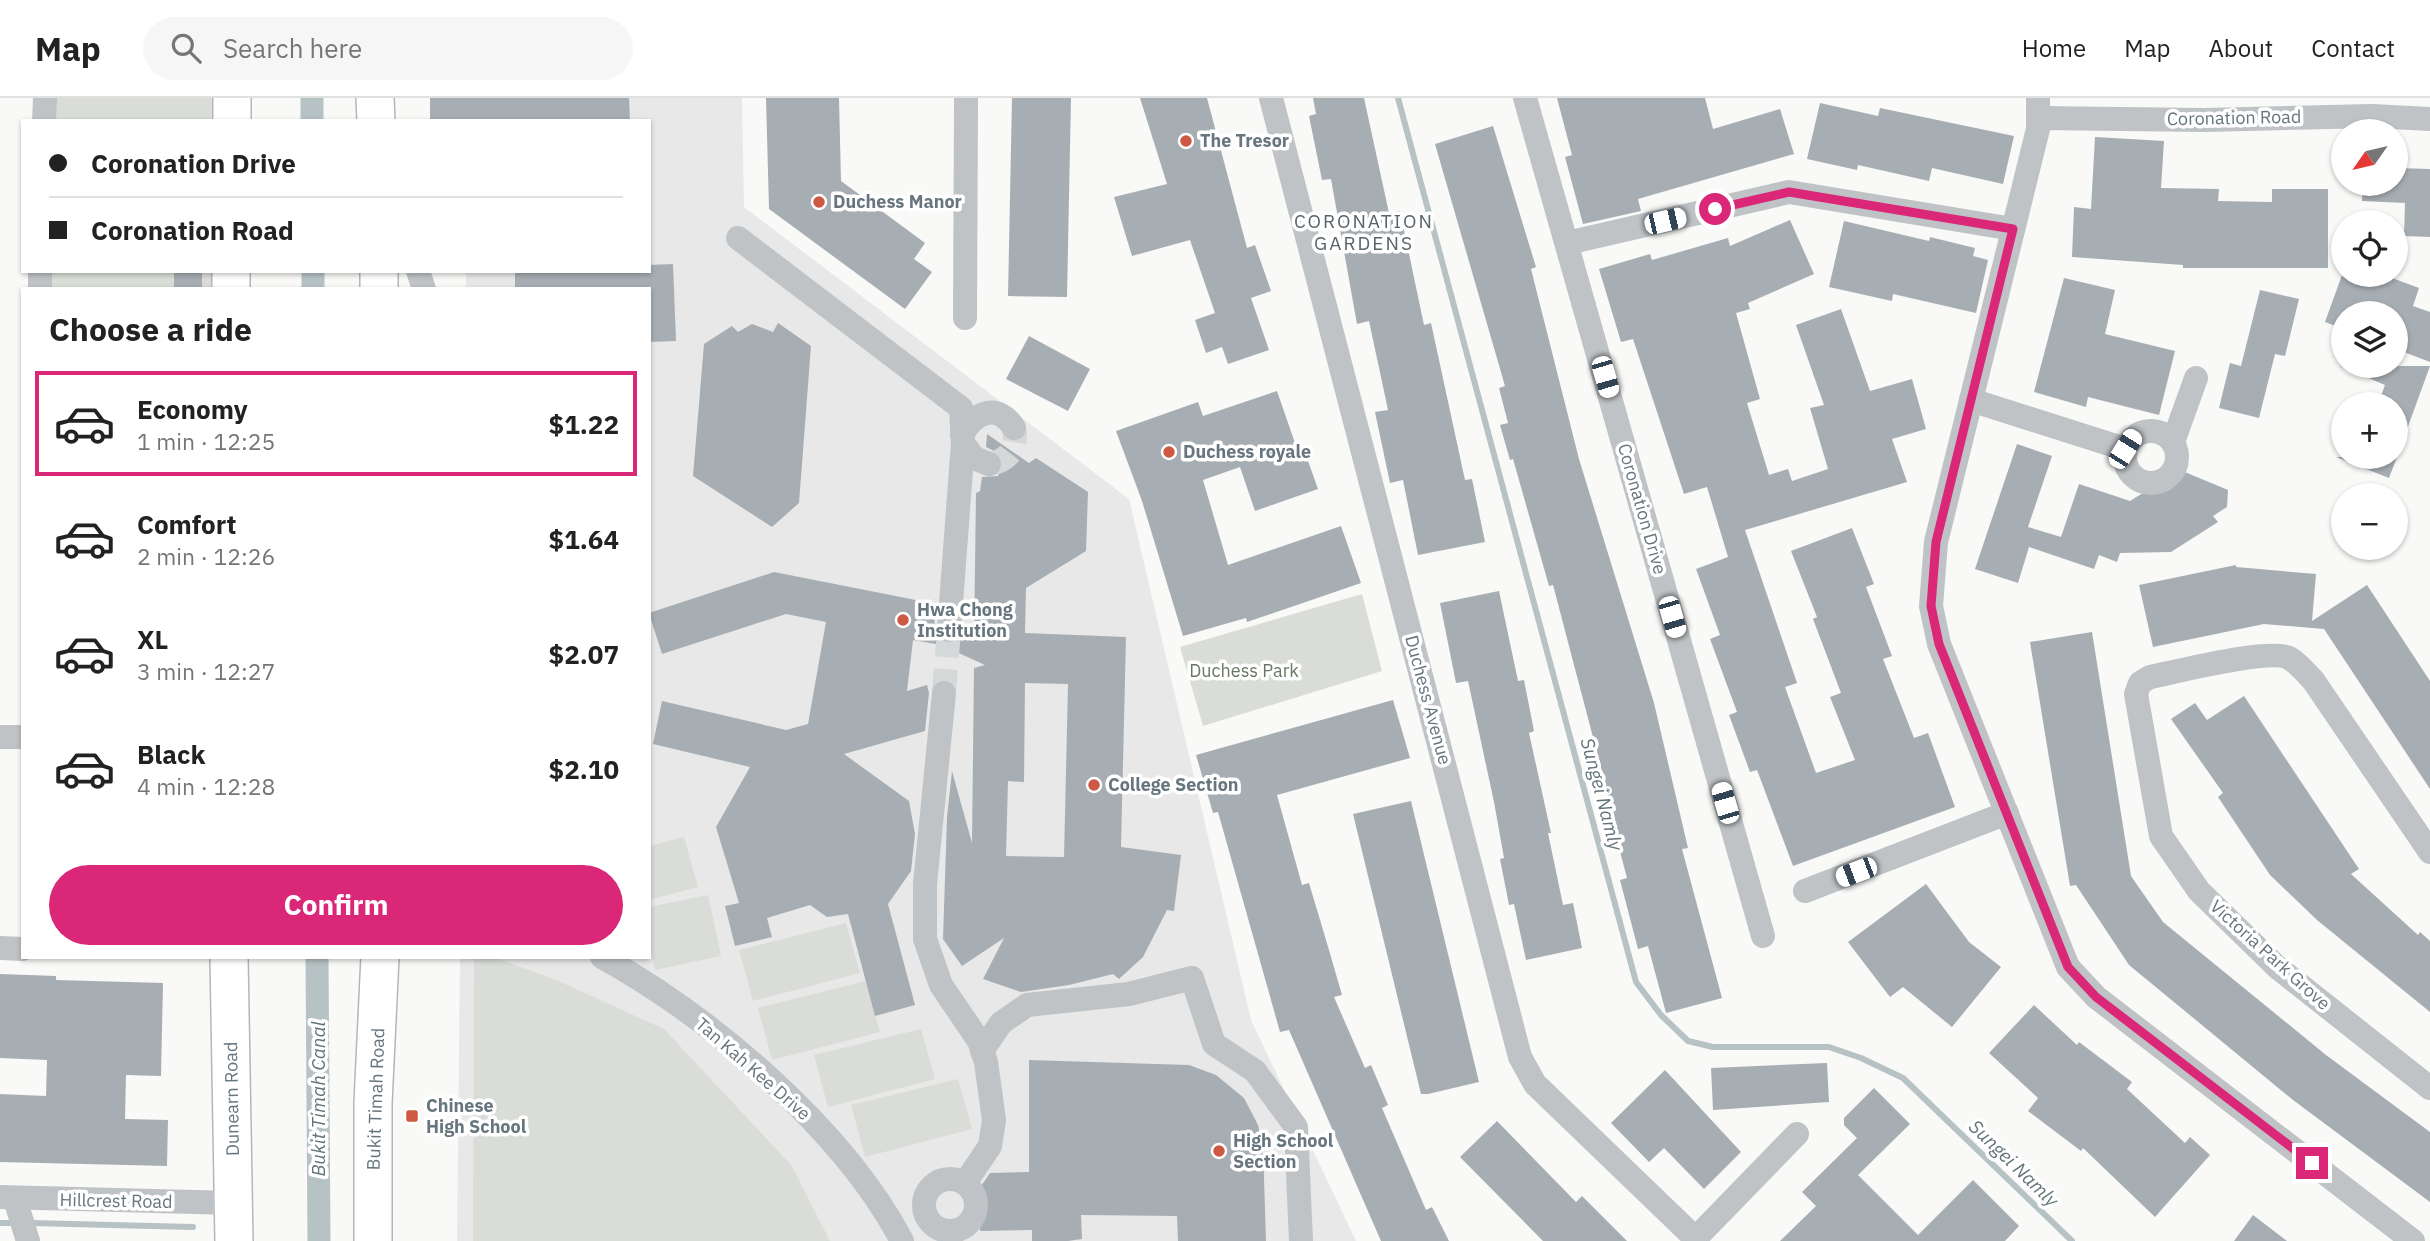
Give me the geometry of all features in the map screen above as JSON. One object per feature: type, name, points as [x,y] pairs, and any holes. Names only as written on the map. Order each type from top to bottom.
[{"type":"highway","points":[[232,98],[232,119]]},
{"type":"highway","points":[[375,98],[376,119]]},
{"type":"highway","name":"Dunearn Road","points":[[229,959],[234,1241]]},
{"type":"highway","name":"Bukit Timah Road","points":[[373,1241],[373,1103],[380,959]]},
{"type":"street","points":[[44,119],[45,98]]},
{"type":"street","name":"Duchess Avenue","points":[[1272,98],[1520,1056],[1535,1084],[1696,1240],[1797,1134]]},
{"type":"street","name":"Coronation Drive","points":[[1525,98],[1762,936]]},
{"type":"street","points":[[965,318],[970,105]]},
{"type":"street","name":"Coronation Road","points":[[2413,1241],[2096,997],[2068,967],[1939,644],[1931,606],[1936,542],[2013,229],[2038,108],[2205,120],[2372,116],[2430,119]]},
{"type":"street","points":[[1567,243],[1789,192],[2013,229]]},
{"type":"street","points":[[738,238],[961,408],[962,439],[949,630]]},
{"type":"street","points":[[2173,442],[2162,432],[2147,430],[2133,436],[2125,449],[2127,468],[2133,476],[2151,483],[2161,481],[2175,467],[2177,459],[2173,442],[2196,378]]},
{"type":"street","points":[[1971,400],[2125,449]]},
{"type":"street","points":[[962,439],[971,419],[986,412],[1003,415],[1014,428]]},
{"type":"street","points":[[962,439],[974,458],[989,464]]},
{"type":"street","name":"Victoria Park Grove","points":[[2430,852],[2313,680],[2289,658],[2273,655],[2251,658],[2150,677],[2140,683],[2136,694],[2161,836],[2199,891],[2277,967],[2430,1088]]},
{"type":"street","points":[[943,693],[923,917],[931,963],[940,985],[982,1051],[995,1120],[990,1146],[965,1183]]},
{"type":"street","points":[[0,737],[21,737]]},
{"type":"street","points":[[1805,891],[2007,813]]},
{"type":"street","points":[[0,948],[21,949]]},
{"type":"street","name":"Tan Kah Kee Drive","points":[[606,959],[721,1038],[797,1105],[889,1216],[902,1241]]},
{"type":"street","points":[[982,1051],[1001,1023],[1027,1005],[1129,994],[1192,978],[1214,1044],[1255,1071],[1296,1127],[1301,1241]]},
{"type":"street","points":[[889,1216],[925,1195],[932,1185],[942,1179],[953,1178],[965,1183],[976,1202],[975,1214],[968,1224],[958,1230],[937,1236],[935,1227],[927,1218],[923,1207],[925,1195]]},
{"type":"street","name":"Hillcrest Road","points":[[17,1217],[233,1203]]},
{"type":"shaded area","name":"Hwa Chong Institution","points":[[468,98],[742,98],[744,207],[1129,499],[1251,1020],[1356,1241],[457,1241],[460,959],[651,959],[651,287],[466,287],[466,273],[651,273],[651,119],[468,119]]},
{"type":"green space","points":[[53,98],[220,98],[220,119],[53,119]]},
{"type":"green space","points":[[50,273],[217,273],[217,287],[50,287]]},
{"type":"green space","name":"Duchess Park","points":[[1362,594],[1382,671],[1203,726],[1180,647]]},
{"type":"green space","points":[[684,837],[698,887],[651,899],[651,845]]},
{"type":"green space","points":[[708,895],[721,956],[655,970],[651,951],[651,907]]},
{"type":"green space","points":[[846,923],[860,973],[753,1001],[739,950]]},
{"type":"green space","points":[[474,959],[499,959],[554,979],[664,1029],[792,1166],[830,1241],[473,1241]]},
{"type":"green space","points":[[866,981],[880,1032],[772,1060],[758,1008]]},
{"type":"green space","points":[[921,1029],[935,1079],[828,1107],[814,1055]]},
{"type":"green space","points":[[958,1079],[972,1129],[865,1157],[851,1105]]},
{"type":"building","points":[[430,98],[629,98],[630,119],[430,119]]},
{"type":"building","name":"Duchess Manor","points":[[766,98],[839,98],[841,181],[925,243],[914,259],[932,272],[905,309],[769,209]]},
{"type":"building","points":[[1012,98],[1071,98],[1067,297],[1008,296]]},
{"type":"building","name":"The Tresor","points":[[1140,98],[1207,98],[1247,248],[1255,245],[1271,291],[1251,298],[1269,350],[1228,364],[1222,347],[1206,353],[1195,320],[1215,313],[1190,240],[1132,256],[1114,197],[1167,184]]},
{"type":"building","points":[[1313,98],[1364,98],[1389,213],[1400,211],[1424,325],[1431,323],[1465,480],[1472,479],[1485,542],[1418,555],[1403,480],[1390,483],[1375,412],[1388,410],[1369,321],[1357,324],[1331,179],[1322,180],[1309,116],[1316,114]]},
{"type":"building","points":[[1557,98],[1705,98],[1713,129],[1780,109],[1794,154],[1638,199],[1641,211],[1583,224],[1565,157],[1572,155]]},
{"type":"building","points":[[1820,103],[1878,116],[1880,108],[2014,136],[2003,184],[1932,168],[1929,181],[1858,165],[1857,170],[1807,159]]},
{"type":"building","points":[[1493,126],[1536,267],[1531,269],[1579,459],[1654,703],[1688,848],[1682,849],[1722,998],[1666,1013],[1648,946],[1638,949],[1620,880],[1627,878],[1607,803],[1610,802],[1553,585],[1549,586],[1513,459],[1510,460],[1500,425],[1508,423],[1499,388],[1505,386],[1435,144]]},
{"type":"building","points":[[2095,137],[2164,141],[2161,188],[2219,189],[2218,201],[2272,202],[2272,189],[2328,189],[2328,268],[2183,268],[2183,265],[2072,257],[2074,207],[2091,209]]},
{"type":"building","points":[[2408,168],[2430,169],[2430,237],[2408,236],[2408,210],[2405,210],[2405,203],[2362,201],[2362,196],[2408,196]]},
{"type":"building","points":[[1790,220],[1814,274],[1748,303],[1750,309],[1736,313],[1760,399],[1747,403],[1769,475],[1788,469],[1792,481],[1828,469],[1810,408],[1824,405],[1796,325],[1841,309],[1870,391],[1912,379],[1926,429],[1892,439],[1907,482],[1745,530],[1797,683],[1785,687],[1816,773],[1855,760],[1830,697],[1841,693],[1813,619],[1817,617],[1791,551],[1852,528],[1874,584],[1866,587],[1892,656],[1883,659],[1914,738],[1928,733],[1955,807],[1793,866],[1757,770],[1750,772],[1729,715],[1737,712],[1710,639],[1720,635],[1696,569],[1728,557],[1707,487],[1684,494],[1633,339],[1621,342],[1599,269],[1650,254],[1652,260],[1728,238],[1730,246]]},
{"type":"building","points":[[1844,221],[1929,241],[1930,237],[1975,248],[1973,256],[1988,260],[1976,313],[1893,294],[1892,301],[1829,287]]},
{"type":"building","points":[[673,264],[676,341],[651,342],[651,287],[515,287],[515,273],[651,273],[651,265]]},
{"type":"building","points":[[174,273],[202,273],[202,287],[174,287]]},
{"type":"building","points":[[2064,278],[2115,290],[2105,334],[2175,351],[2159,415],[2088,397],[2086,407],[2034,392]]},
{"type":"building","points":[[2408,284],[2419,288],[2413,306],[2430,312],[2430,362],[2408,354],[2408,301],[2333,301],[2338,287],[2408,287]]},
{"type":"building","points":[[2260,290],[2299,299],[2285,356],[2275,354],[2259,418],[2219,408],[2230,363],[2241,366]]},
{"type":"building","points":[[2331,305],[2331,324],[2325,322]]},
{"type":"building","points":[[778,323],[811,346],[799,503],[772,527],[693,476],[704,344],[732,326],[738,332],[752,324],[773,332]]},
{"type":"building","points":[[1029,336],[1090,369],[1068,411],[1006,379]]},
{"type":"building","points":[[2408,366],[2430,366],[2408,426],[2408,392],[2382,392],[2385,385],[2368,378],[2408,378]]},
{"type":"building","points":[[1277,391],[1296,446],[1302,444],[1318,489],[1255,511],[1240,467],[1203,480],[1228,565],[1341,526],[1361,583],[1247,622],[1246,618],[1183,636],[1142,501],[1116,431],[1198,402],[1203,416]]},
{"type":"building","name":"College Section","points":[[987,434],[1029,463],[1036,458],[1088,492],[1086,551],[1026,588],[1025,633],[1126,637],[1121,847],[1181,855],[1174,911],[1167,910],[1143,957],[1119,979],[1113,974],[1069,985],[1021,992],[983,979],[1004,938],[962,966],[943,939],[947,817],[952,771],[972,843],[974,668],[985,665],[941,645],[913,640],[907,691],[927,685],[929,693],[925,731],[844,754],[909,801],[915,834],[911,871],[888,904],[915,1005],[875,1016],[848,914],[827,917],[810,905],[767,918],[772,937],[735,946],[725,906],[739,903],[716,827],[750,767],[653,744],[662,701],[786,730],[808,724],[826,622],[786,614],[662,654],[651,612],[774,572],[936,604],[934,630],[940,642],[955,644],[962,636],[974,641],[976,493],[980,491],[982,477],[998,476],[1004,463],[1000,454],[986,447]],"holes":[[[1025,683],[1068,684],[1064,857],[1006,856],[1008,781],[1024,782]]]},
{"type":"building","points":[[2017,444],[2052,456],[2028,527],[2061,537],[2079,484],[2130,501],[2180,470],[2228,490],[2227,507],[2213,516],[2218,522],[2171,552],[2120,553],[2117,562],[2099,555],[2094,569],[2029,547],[2018,583],[1975,569]]},
{"type":"building","points":[[2366,469],[2392,469],[2389,478]]},
{"type":"building","points":[[2236,565],[2316,574],[2312,621],[2367,585],[2430,681],[2430,789],[2324,629],[2264,624],[2153,647],[2139,585]]},
{"type":"building","points":[[1499,591],[1518,681],[1524,680],[1534,731],[1529,733],[1551,833],[1548,833],[1563,905],[1573,903],[1582,948],[1526,960],[1514,904],[1509,905],[1500,859],[1504,858],[1494,802],[1468,681],[1456,683],[1440,603]]},
{"type":"building","points":[[2092,632],[2131,876],[2163,922],[2326,1055],[2430,1132],[2430,1202],[2293,1100],[2129,965],[2076,885],[2070,886],[2030,642]]},
{"type":"building","points":[[2244,696],[2359,869],[2351,874],[2418,935],[2420,932],[2430,941],[2430,1012],[2317,920],[2270,875],[2218,797],[2223,793],[2171,719],[2195,703],[2207,720]]},
{"type":"building","points":[[1393,700],[1410,758],[1277,795],[1302,885],[1309,883],[1342,995],[1334,997],[1365,1068],[1371,1065],[1388,1105],[1382,1108],[1426,1210],[1432,1207],[1449,1241],[1381,1241],[1289,1030],[1280,1032],[1218,812],[1213,813],[1196,755]]},
{"type":"building","points":[[1411,801],[1479,1082],[1428,1094],[1421,1094],[1353,814]]},
{"type":"building","points":[[1926,884],[1969,942],[2001,967],[1952,1027],[1903,987],[1890,997],[1848,942]]},
{"type":"building","points":[[0,974],[56,976],[56,980],[163,983],[161,1076],[126,1075],[125,1119],[168,1120],[167,1166],[0,1162],[0,1094],[46,1096],[47,1060],[0,1058]]},
{"type":"building","points":[[2034,1005],[2077,1045],[2079,1042],[2132,1082],[2127,1089],[2185,1143],[2190,1137],[2210,1155],[2155,1217],[2083,1148],[2081,1151],[2028,1111],[2038,1098],[1989,1053]]},
{"type":"building","name":"High School Section","points":[[1029,1060],[1189,1065],[1216,1075],[1244,1098],[1258,1125],[1263,1147],[1266,1241],[1178,1241],[1177,1216],[1081,1215],[1082,1239],[1068,1241],[1032,1241],[1032,1230],[980,1231],[979,1189],[990,1173],[1029,1172]]},
{"type":"building","points":[[1827,1063],[1829,1102],[1713,1110],[1711,1068]]},
{"type":"building","points":[[1665,1070],[1741,1152],[1704,1189],[1664,1148],[1649,1162],[1611,1123]]},
{"type":"building","points":[[1874,1088],[1910,1124],[1858,1175],[1918,1235],[1973,1180],[2019,1226],[2005,1241],[1780,1241],[1816,1206],[1802,1192],[1857,1138],[1844,1125],[1844,1118]]},
{"type":"building","points":[[1497,1121],[1576,1202],[1582,1196],[1627,1241],[1543,1241],[1460,1157]]},
{"type":"building","points":[[2253,1215],[2287,1241],[2234,1241]]},
{"type":"waterway","name":"Bukit Timah Canal","points":[[312,98],[312,119]]},
{"type":"waterway","name":"Sungei Namly","points":[[1398,98],[1636,982],[1661,1015],[1688,1041],[1713,1047],[1829,1047],[1861,1058],[1903,1078],[2072,1241]]},
{"type":"waterway","name":"Bukit Timah Canal","points":[[313,273],[313,287]]},
{"type":"waterway","name":"Bukit Timah Canal","points":[[317,959],[319,1241]]},
{"type":"waterway","points":[[0,1223],[16,1223]]},
{"type":"waterway","points":[[30,1223],[193,1227]]},
{"type":"tunnel","points":[[989,464],[1002,460],[1010,452],[1015,441],[1014,428]]},
{"type":"tunnel","points":[[944,693],[949,630]]},
{"type":"place","name":"The Tresor","points":[[1186,141]]},
{"type":"place","name":"Duchess Manor","points":[[819,202]]},
{"type":"place","name":"Duchess royale","points":[[1169,452]]},
{"type":"place","name":"Hwa Chong Institution","points":[[903,620]]},
{"type":"place","name":"College Section","points":[[1094,785]]},
{"type":"place","name":"Chinese High School","points":[[412,1116]]},
{"type":"place","name":"High School Section","points":[[1219,1151]]},
{"type":"district","name":"CORONATION GARDENS","points":[[1364,232]]},
{"type":"route","points":[[1715,209],[1789,192],[2013,229],[1936,542],[1931,606],[1939,644],[2068,967],[2096,997],[2312,1163]]}]
